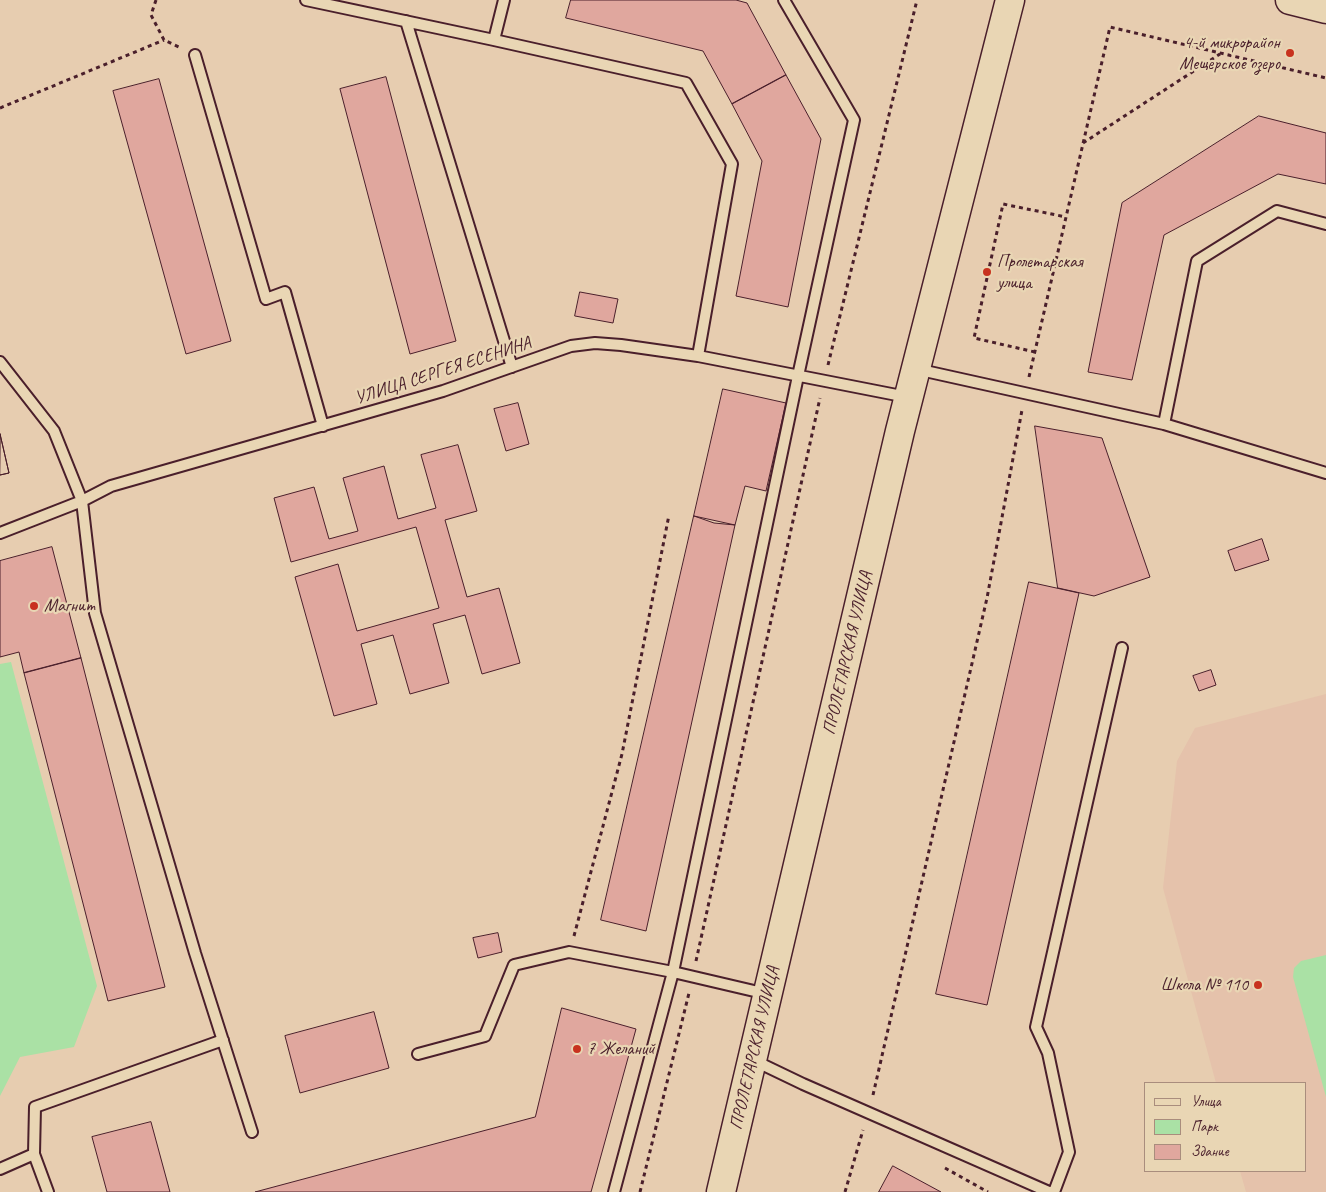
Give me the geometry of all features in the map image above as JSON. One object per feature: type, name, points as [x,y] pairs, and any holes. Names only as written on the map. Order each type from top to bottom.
[{"type":"main road","name":"ПРОЛЕТАРСКАЯ УЛИЦА","points":[[721,1192],[915,369],[1010,0]]},
{"type":"main road","points":[[1290,0],[1326,9]]},
{"type":"lane","points":[[306,0],[686,83],[732,164],[698,356]]},
{"type":"lane","points":[[494,40],[504,0]]},
{"type":"lane","points":[[614,1192],[673,972],[798,376],[854,120],[784,0]]},
{"type":"lane","points":[[406,22],[512,367]]},
{"type":"lane","points":[[196,55],[266,299],[285,292],[323,426]]},
{"type":"lane","points":[[1164,424],[1197,261],[1277,211],[1326,224]]},
{"type":"lane","name":"УЛИЦА СЕРГЕЯ ЕСЕНИНА","points":[[0,533],[82,501],[111,486],[443,391],[571,346],[595,343],[621,345],[698,356],[908,398]]},
{"type":"lane","points":[[0,362],[54,432],[82,501],[95,613],[195,953],[252,1132]]},
{"type":"lane","points":[[915,369],[1164,424],[1326,474]]},
{"type":"lane","points":[[1054,1192],[1069,1152],[1048,1053],[1036,1026],[1122,648]]},
{"type":"lane","points":[[418,1054],[485,1036],[514,965],[569,952],[693,976],[768,995]]},
{"type":"lane","points":[[48,1192],[34,1154],[35,1107],[223,1040]]},
{"type":"lane","points":[[752,1060],[1049,1192]]},
{"type":"lane","points":[[0,1169],[34,1154]]},
{"type":"path","points":[[156,0],[151,15],[164,40],[196,55]]},
{"type":"path","points":[[640,1192],[693,976],[824,381],[917,0]]},
{"type":"path","points":[[845,1192],[869,1112],[987,598],[1025,393],[1110,27],[1326,78]]},
{"type":"path","points":[[0,108],[164,40]]},
{"type":"path","points":[[1083,144],[1221,53]]},
{"type":"path","points":[[1035,352],[974,338],[1004,204],[1066,217]]},
{"type":"path","points":[[569,952],[622,754],[669,515]]},
{"type":"shaded area","name":"Школа № 110","points":[[1326,694],[1326,1192],[1246,1192],[1240,1172],[1306,1172],[1306,1082],[1216,1082],[1163,888],[1177,761],[1195,728]]},
{"type":"green space","points":[[11,662],[97,986],[74,1047],[20,1057],[0,1096],[0,664]]},
{"type":"green space","points":[[1326,955],[1326,1097],[1293,977],[1294,968],[1301,961]]},
{"type":"building","points":[[571,0],[736,0],[747,3],[786,75],[732,104],[703,51],[566,18]]},
{"type":"building","points":[[786,75],[821,139],[788,307],[736,296],[762,161],[732,104]]},
{"type":"building","points":[[386,77],[456,341],[410,354],[340,89]]},
{"type":"building","points":[[159,79],[231,341],[186,354],[113,91]]},
{"type":"building","points":[[1259,116],[1326,133],[1326,184],[1278,174],[1164,235],[1132,380],[1088,372],[1122,203]]},
{"type":"building","points":[[580,292],[618,299],[613,323],[575,316]]},
{"type":"building","points":[[723,389],[786,403],[766,491],[745,486],[735,525],[694,516]]},
{"type":"building","points":[[518,403],[529,444],[506,451],[494,409]]},
{"type":"building","points":[[1035,426],[1102,438],[1150,577],[1094,596],[1058,588]]},
{"type":"building","points":[[0,434],[9,473],[0,475]]},
{"type":"building","points":[[0,434],[9,473],[0,475]]},
{"type":"building","points":[[458,445],[477,511],[445,520],[467,597],[499,588],[520,663],[482,674],[465,615],[433,624],[449,683],[410,694],[393,635],[361,644],[377,704],[334,716],[295,577],[338,564],[357,631],[439,608],[416,527],[291,562],[274,498],[314,487],[329,539],[358,531],[343,478],[384,466],[398,519],[436,508],[421,455]]},
{"type":"building","points":[[694,516],[714,523],[735,525],[646,931],[601,920]]},
{"type":"building","points":[[1262,539],[1269,560],[1235,571],[1228,551]]},
{"type":"building","name":"Магнит","points":[[52,547],[81,658],[24,673],[19,652],[0,657],[0,561]]},
{"type":"building","points":[[1029,582],[1079,593],[987,1005],[936,994]]},
{"type":"building","points":[[81,658],[165,987],[108,1001],[24,673]]},
{"type":"building","points":[[1211,670],[1216,685],[1199,691],[1193,676]]},
{"type":"building","points":[[498,933],[502,952],[478,958],[473,938]]},
{"type":"building","points":[[562,1008],[636,1029],[591,1192],[255,1192],[535,1117]]},
{"type":"building","points":[[374,1012],[389,1068],[300,1093],[285,1036]]},
{"type":"building","points":[[151,1122],[170,1192],[107,1192],[92,1137]]},
{"type":"building","points":[[893,1166],[941,1192],[879,1192]]},
{"type":"place","name":"4-й микрорайон Мещерское озеро","points":[[1290,53]]},
{"type":"place","name":"Пролетарская улица","points":[[987,272]]},
{"type":"place","name":"Магнит","points":[[34,606]]},
{"type":"place","name":"Школа № 110","points":[[1258,985]]},
{"type":"place","name":"7 Желаний","points":[[577,1049]]}]
